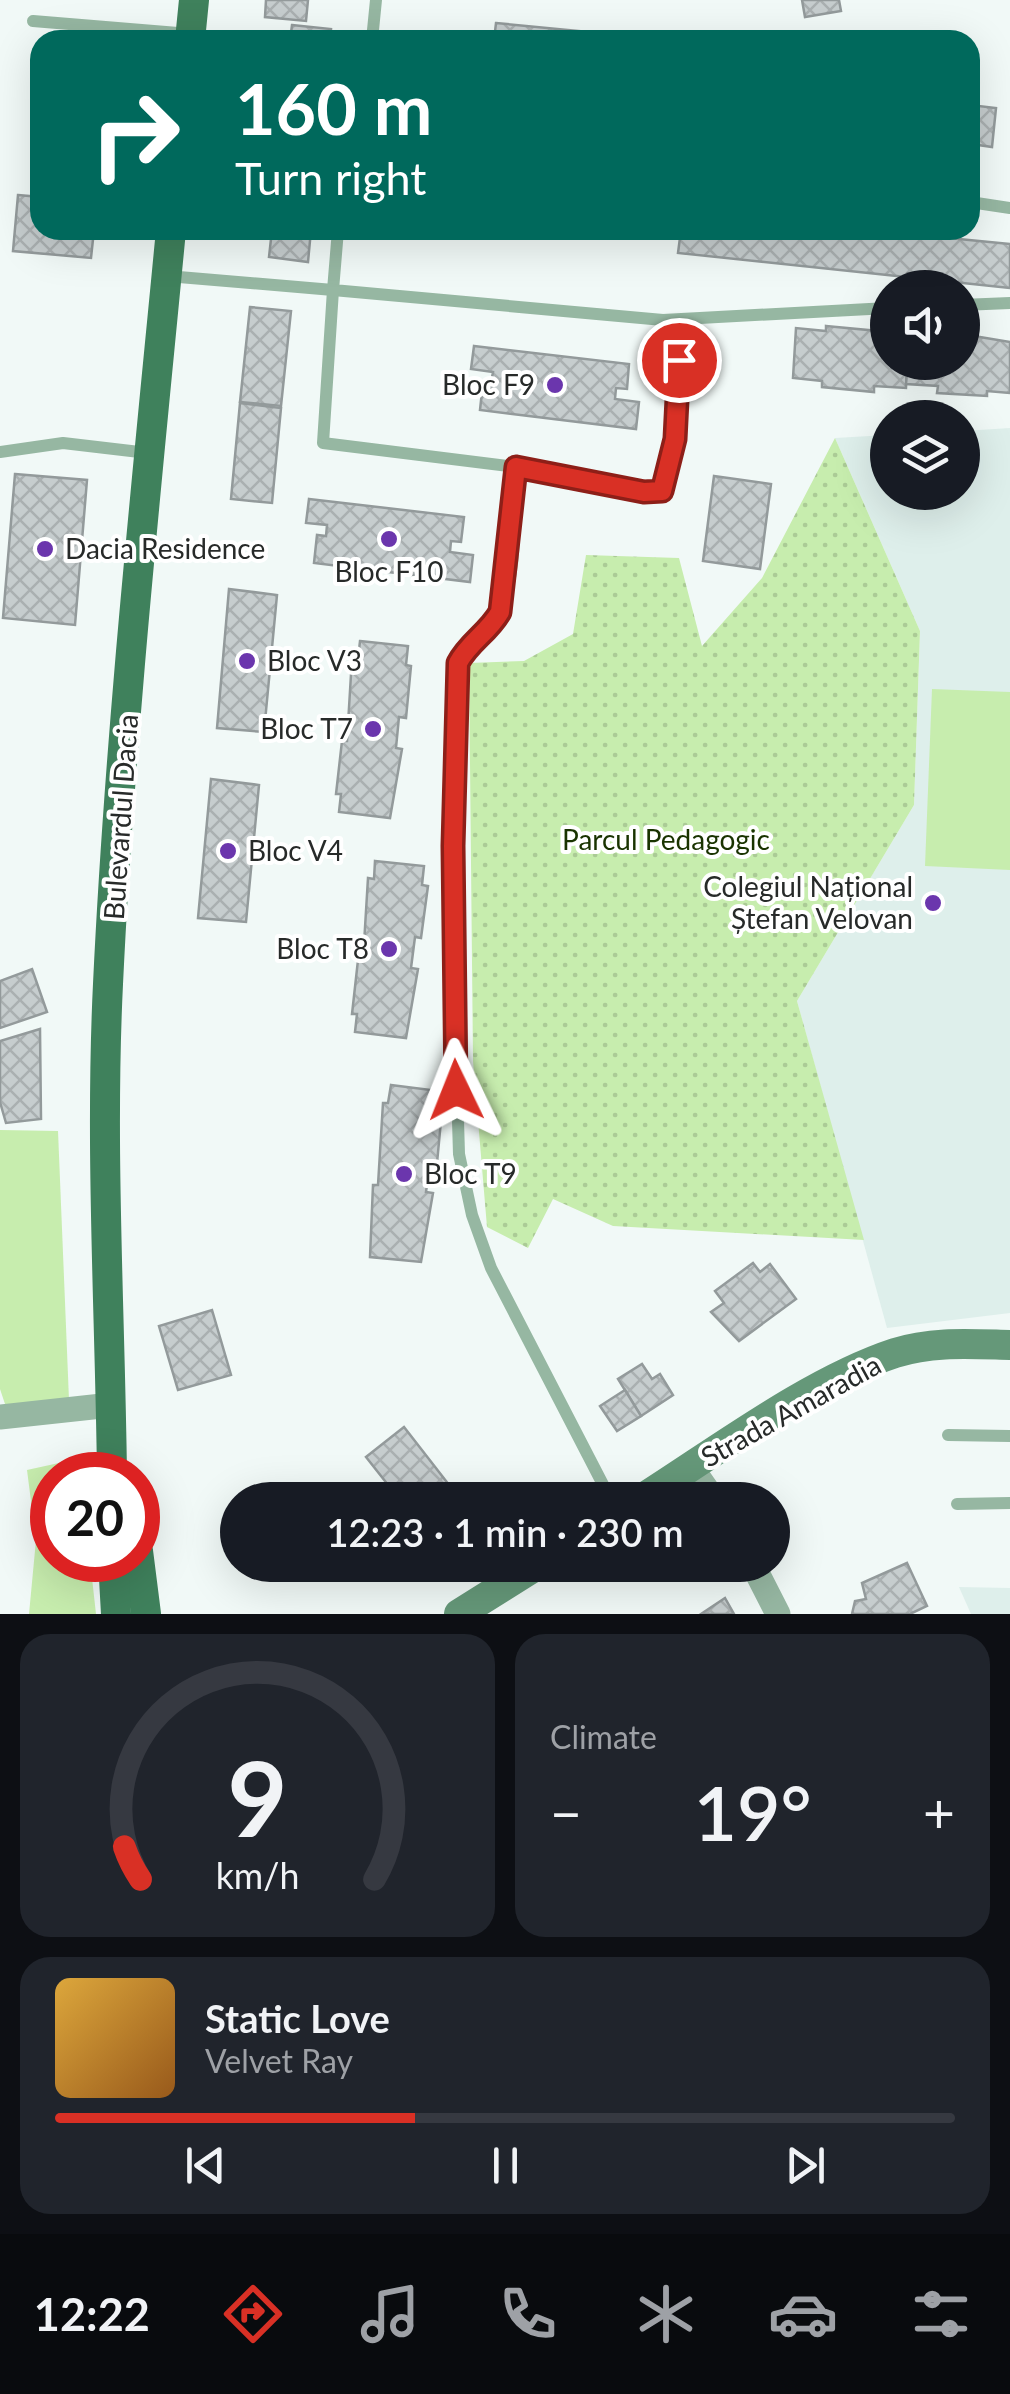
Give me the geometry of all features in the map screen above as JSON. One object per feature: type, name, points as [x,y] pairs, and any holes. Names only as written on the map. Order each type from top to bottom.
[{"type":"main road","points":[[191,30],[194,0]]},
{"type":"main road","name":"Bulevardul Dacia","points":[[112,1452],[104,1212],[108,984],[148,453],[170,240]]},
{"type":"main road","name":"Strada Amaradia","points":[[668,1482],[842,1378],[896,1353],[935,1344],[1010,1344]]},
{"type":"main road","name":"Bulevardul Dacia","points":[[111,1405],[120,1452]]},
{"type":"main road","points":[[116,1614],[124,1582]]},
{"type":"main road","points":[[137,1582],[146,1614]]},
{"type":"main road","points":[[141,1582],[158,1614]]},
{"type":"main road","points":[[463,1613],[511,1582]]},
{"type":"street","points":[[0,1417],[111,1405]]},
{"type":"street","points":[[691,1467],[701,1482]]},
{"type":"street","points":[[762,1582],[778,1614]]},
{"type":"lane","points":[[373,30],[376,0]]},
{"type":"lane","points":[[33,20],[125,30]]},
{"type":"lane","points":[[980,204],[1010,208]]},
{"type":"lane","points":[[337,240],[323,443],[516,467],[644,492],[662,491],[675,439],[681,321]]},
{"type":"lane","points":[[167,276],[681,321],[870,309]]},
{"type":"lane","points":[[980,304],[1010,303]]},
{"type":"lane","points":[[0,452],[62,443],[148,453]]},
{"type":"lane","points":[[516,467],[500,612],[489,631],[466,648],[458,663],[453,917],[459,1154],[491,1268],[602,1482]]},
{"type":"lane","points":[[948,1436],[1010,1436]]},
{"type":"lane","points":[[957,1504],[1010,1503]]},
{"type":"shaded area","name":"Colegiul Național Ștefan Velovan","points":[[1010,428],[1010,1313],[887,1328],[797,1001],[914,805],[920,631],[835,438],[870,436],[870,510],[980,510],[980,430]]},
{"type":"shaded area","points":[[959,1587],[1010,1588],[1010,1614],[971,1614]]},
{"type":"green space","name":"Parcul Pedagogic","points":[[835,438],[920,631],[914,805],[797,1001],[864,1240],[613,1226],[553,1199],[528,1248],[487,1227],[473,1061],[469,663],[524,661],[573,634],[586,555],[679,558],[702,646],[762,578]]},
{"type":"green space","points":[[932,689],[1010,692],[1010,870],[925,866]]},
{"type":"green space","points":[[0,1130],[58,1131],[69,1400],[34,1406],[5,1404],[0,1389]]},
{"type":"green space","points":[[32,1582],[92,1582],[96,1614],[29,1614]]},
{"type":"building","points":[[266,0],[308,0],[306,21],[265,17]]},
{"type":"building","points":[[802,0],[839,0],[841,11],[805,17]]},
{"type":"building","points":[[496,23],[568,30],[495,30]]},
{"type":"building","points":[[292,25],[331,29],[331,30],[291,30]]},
{"type":"building","points":[[980,106],[996,108],[992,147],[980,145]]},
{"type":"building","points":[[18,195],[30,196],[30,240],[93,240],[91,258],[13,251]]},
{"type":"building","points":[[271,240],[310,240],[308,262],[269,257]]},
{"type":"building","points":[[680,240],[969,240],[1010,244],[1010,288],[980,285],[980,270],[870,270],[870,273],[678,253]]},
{"type":"building","points":[[250,307],[291,311],[281,406],[240,402]]},
{"type":"building","points":[[826,326],[870,330],[870,380],[906,380],[906,388],[874,386],[874,392],[822,387],[822,381],[793,378],[796,328],[826,331]]},
{"type":"building","points":[[980,337],[1010,342],[1010,393],[937,393],[938,386],[906,384],[906,380],[980,380]]},
{"type":"building","name":"Bloc F9","points":[[474,346],[629,364],[627,389],[616,388],[615,399],[639,402],[636,429],[480,410],[483,382],[491,383],[493,372],[471,369]]},
{"type":"building","points":[[240,403],[281,408],[272,503],[231,499]]},
{"type":"building","name":"Dacia Residence","points":[[15,474],[87,480],[75,625],[3,618]]},
{"type":"building","points":[[714,476],[771,484],[760,569],[703,561]]},
{"type":"building","name":"Bloc F10","points":[[309,499],[464,517],[461,542],[451,541],[450,552],[473,555],[470,582],[314,563],[317,535],[326,536],[327,525],[306,523]]},
{"type":"building","name":"Bloc V3","points":[[229,589],[277,595],[264,732],[217,728]]},
{"type":"building","name":"Bloc T7","points":[[360,641],[408,646],[406,665],[411,666],[406,718],[399,717],[396,748],[402,749],[390,818],[339,812],[341,794],[336,794],[342,741],[347,741],[352,658],[358,659]]},
{"type":"building","name":"Bloc V4","points":[[211,779],[259,785],[246,922],[198,918]]},
{"type":"building","name":"Bloc T8","points":[[375,861],[424,866],[422,885],[428,886],[421,938],[415,937],[411,968],[418,969],[406,1038],[355,1032],[357,1014],[352,1014],[358,960],[363,961],[368,878],[374,879]]},
{"type":"building","points":[[32,969],[47,1012],[0,1028],[0,981]]},
{"type":"building","points":[[40,1029],[41,1119],[6,1123],[0,1102],[0,1041]]},
{"type":"building","name":"Bloc T9","points":[[391,1085],[439,1091],[437,1110],[442,1110],[437,1163],[430,1162],[426,1192],[433,1193],[421,1262],[370,1257],[373,1185],[378,1185],[383,1103],[388,1103]]},
{"type":"building","points":[[753,1263],[760,1272],[770,1264],[796,1299],[739,1341],[711,1312],[724,1303],[715,1291]]},
{"type":"building","points":[[212,1310],[231,1375],[178,1390],[159,1326]]},
{"type":"building","points":[[642,1364],[652,1379],[660,1374],[673,1395],[641,1416],[618,1379]]},
{"type":"building","points":[[625,1390],[641,1416],[617,1431],[600,1406]]},
{"type":"building","points":[[404,1427],[447,1482],[386,1482],[366,1457]]},
{"type":"building","points":[[907,1563],[927,1606],[910,1614],[852,1614],[855,1601],[866,1599],[862,1583]]},
{"type":"building","points":[[725,1598],[734,1614],[701,1614]]},
{"type":"place","name":"Bloc F9","points":[[555,385]]},
{"type":"place","name":"Bloc F10","points":[[389,539]]},
{"type":"place","name":"Dacia Residence","points":[[45,549]]},
{"type":"place","name":"Bloc V3","points":[[247,661]]},
{"type":"place","name":"Bloc T7","points":[[373,729]]},
{"type":"place","name":"Bloc V4","points":[[228,851]]},
{"type":"place","name":"Colegiul Național Ștefan Velovan","points":[[933,903]]},
{"type":"place","name":"Bloc T8","points":[[389,949]]},
{"type":"place","name":"Bloc T9","points":[[404,1174]]},
{"type":"route","points":[[456,1090],[453,846],[458,663],[466,648],[489,631],[500,612],[508,573],[516,467],[644,492],[662,491],[675,439],[679,360]]}]
